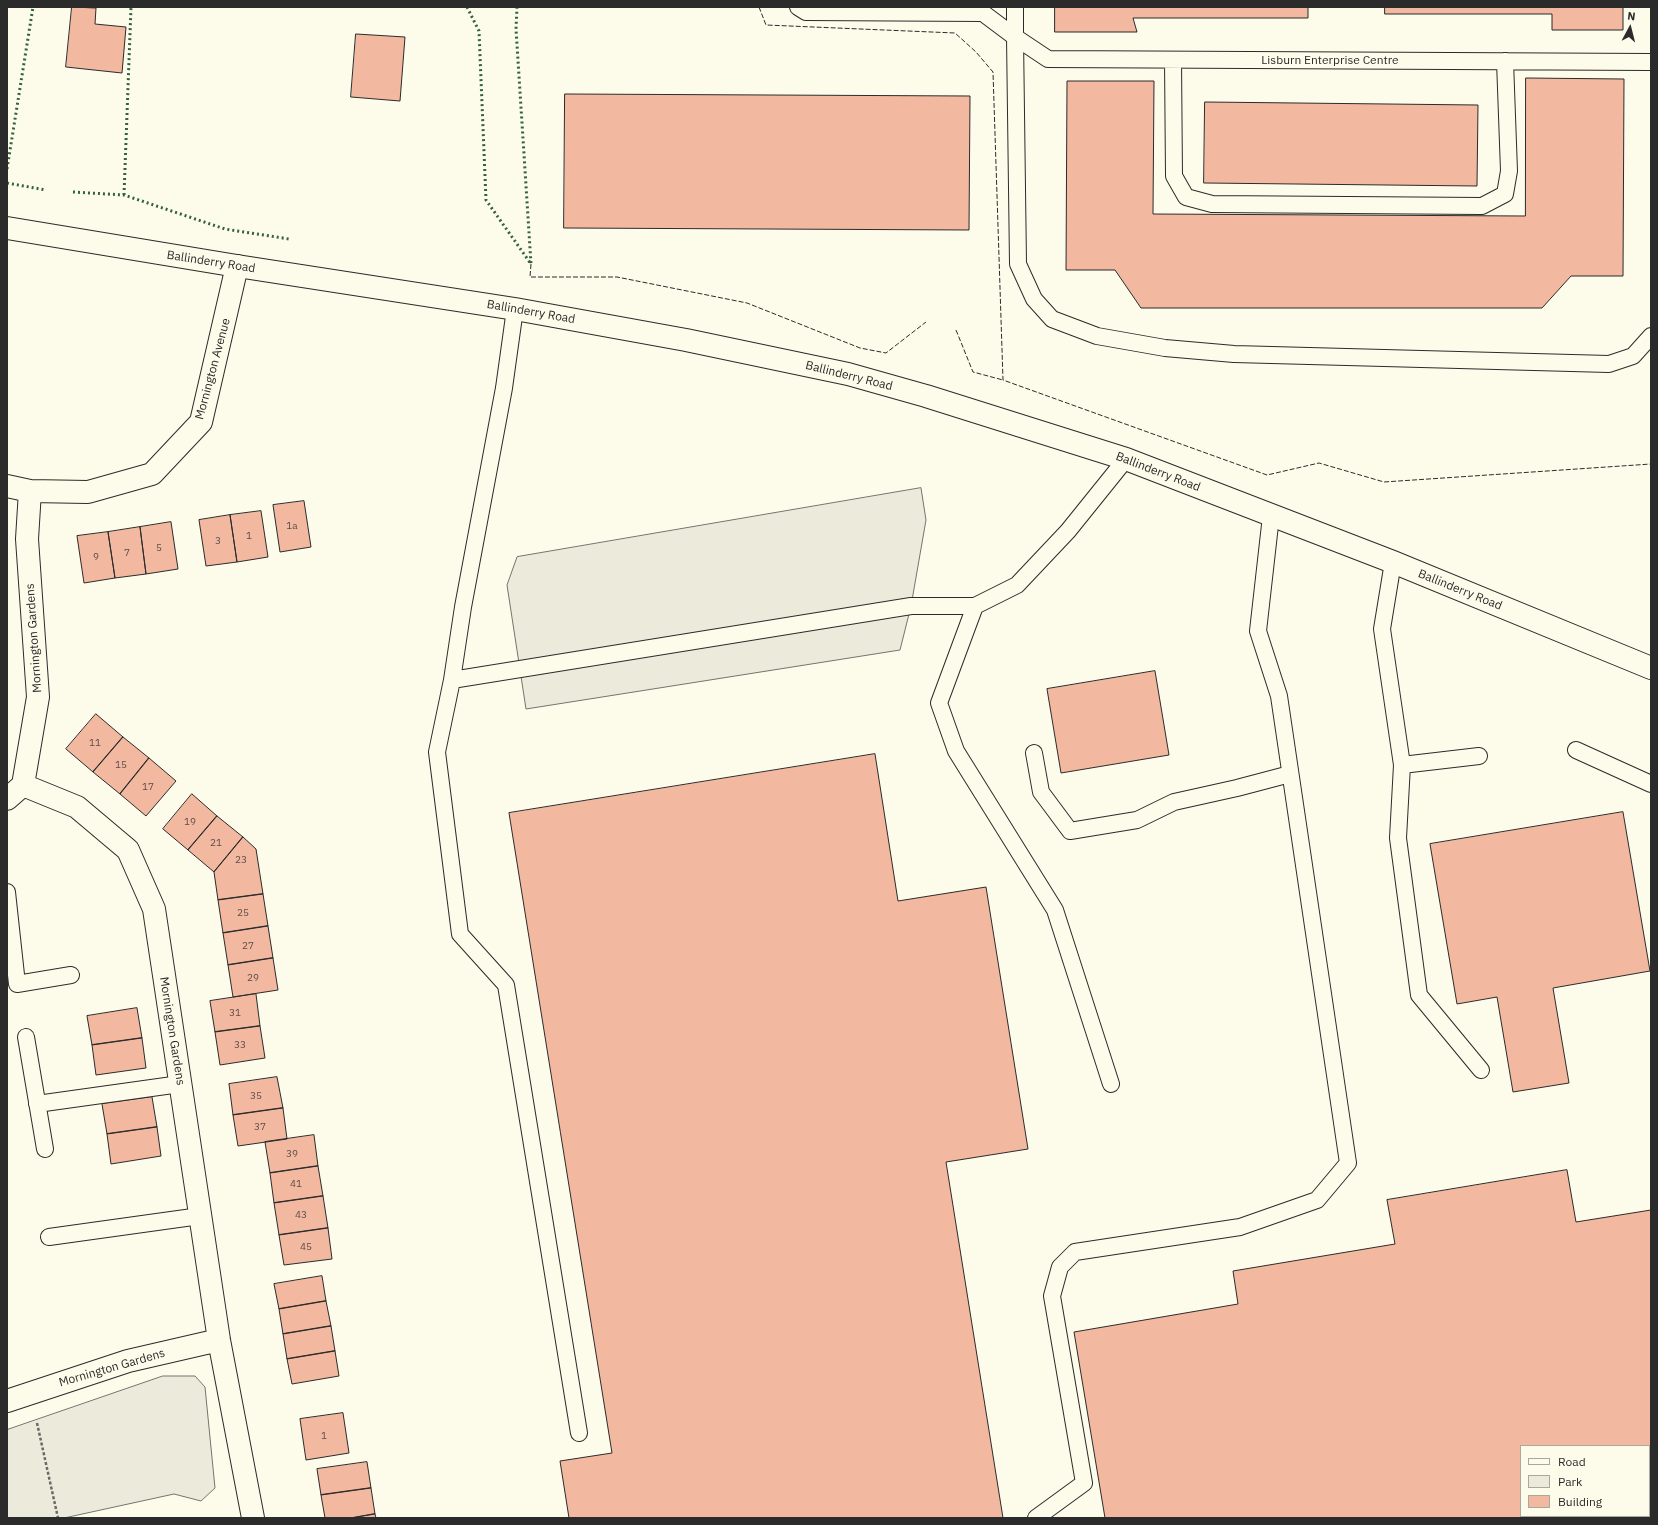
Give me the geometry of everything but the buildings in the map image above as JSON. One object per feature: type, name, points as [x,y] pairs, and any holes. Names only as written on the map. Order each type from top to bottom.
[{"type":"street","name":"Ballinderry Road","points":[[7,228],[237,266],[515,309],[686,340],[848,374],[926,396],[1126,459],[1394,562],[1651,668]]},
{"type":"street","name":"Mornington Avenue","points":[[7,486],[30,491],[88,492],[152,474],[201,422],[231,298],[237,266]]},
{"type":"street","name":"Mornington Gardens","points":[[30,491],[27,539],[38,697],[15,792],[77,807],[128,850],[154,909],[219,1340],[253,1518]]},
{"type":"street","name":"Mornington Gardens","points":[[7,1401],[128,1360],[219,1340]]},
{"type":"lane","name":"Lisburn Enterprise Centre","points":[[798,7],[806,12],[983,13],[1048,59],[1651,62]]},
{"type":"lane","points":[[1015,7],[1018,264],[1034,299],[1052,319],[1097,336],[1165,348],[1234,354],[1609,364],[1633,356],[1651,336]]},
{"type":"lane","points":[[1173,60],[1174,176],[1186,197],[1212,204],[1482,206],[1505,194],[1509,171],[1505,61]]},
{"type":"lane","points":[[515,309],[504,388],[463,607],[452,680],[437,752],[460,934],[506,985],[579,1433]]},
{"type":"lane","points":[[452,680],[911,606],[974,606],[1017,585],[1068,531],[1126,459]]},
{"type":"lane","points":[[1036,1518],[1084,1483],[1052,1296],[1060,1267],[1075,1252],[1240,1227],[1317,1200],[1348,1163],[1279,696],[1258,631],[1271,516]]},
{"type":"lane","points":[[1394,562],[1382,629],[1402,766],[1398,838],[1419,996],[1481,1070]]},
{"type":"lane","points":[[974,606],[939,703],[956,751],[1055,910],[1111,1084]]},
{"type":"lane","points":[[1576,750],[1651,784]]},
{"type":"lane","points":[[1034,752],[1041,792],[1070,831],[1137,820],[1174,802],[1290,774]]},
{"type":"lane","points":[[1402,766],[1479,756]]},
{"type":"lane","points":[[7,892],[18,984],[71,975]]},
{"type":"lane","points":[[26,1037],[45,1149]]},
{"type":"lane","points":[[37,1104],[180,1084]]},
{"type":"lane","points":[[49,1237],[200,1216]]},
{"type":"path","points":[[31,1393],[58,1518]]},
{"type":"green space","points":[[163,1376],[195,1376],[205,1387],[215,1488],[201,1501],[174,1494],[64,1518],[7,1518],[7,1430]]},
{"type":"shaded area","points":[[921,488],[926,520],[911,606],[900,650],[526,709],[507,585],[517,557]]},
{"type":"hedge","points":[[7,169],[33,7]]},
{"type":"hedge","points":[[124,195],[131,7]]},
{"type":"hedge","points":[[467,7],[479,31],[486,200],[531,264],[516,29],[517,7]]},
{"type":"hedge","points":[[7,183],[46,190]]},
{"type":"hedge","points":[[73,192],[124,195],[225,229],[289,239]]},
{"type":"fence","points":[[759,7],[766,25],[955,33],[976,52],[993,72],[1003,380],[1267,475],[1319,463],[1384,482],[1651,464]]},
{"type":"fence","points":[[531,264],[530,277],[617,277],[747,303],[860,348],[886,353],[926,322]]},
{"type":"fence","points":[[956,330],[973,372],[1003,380]]}]
